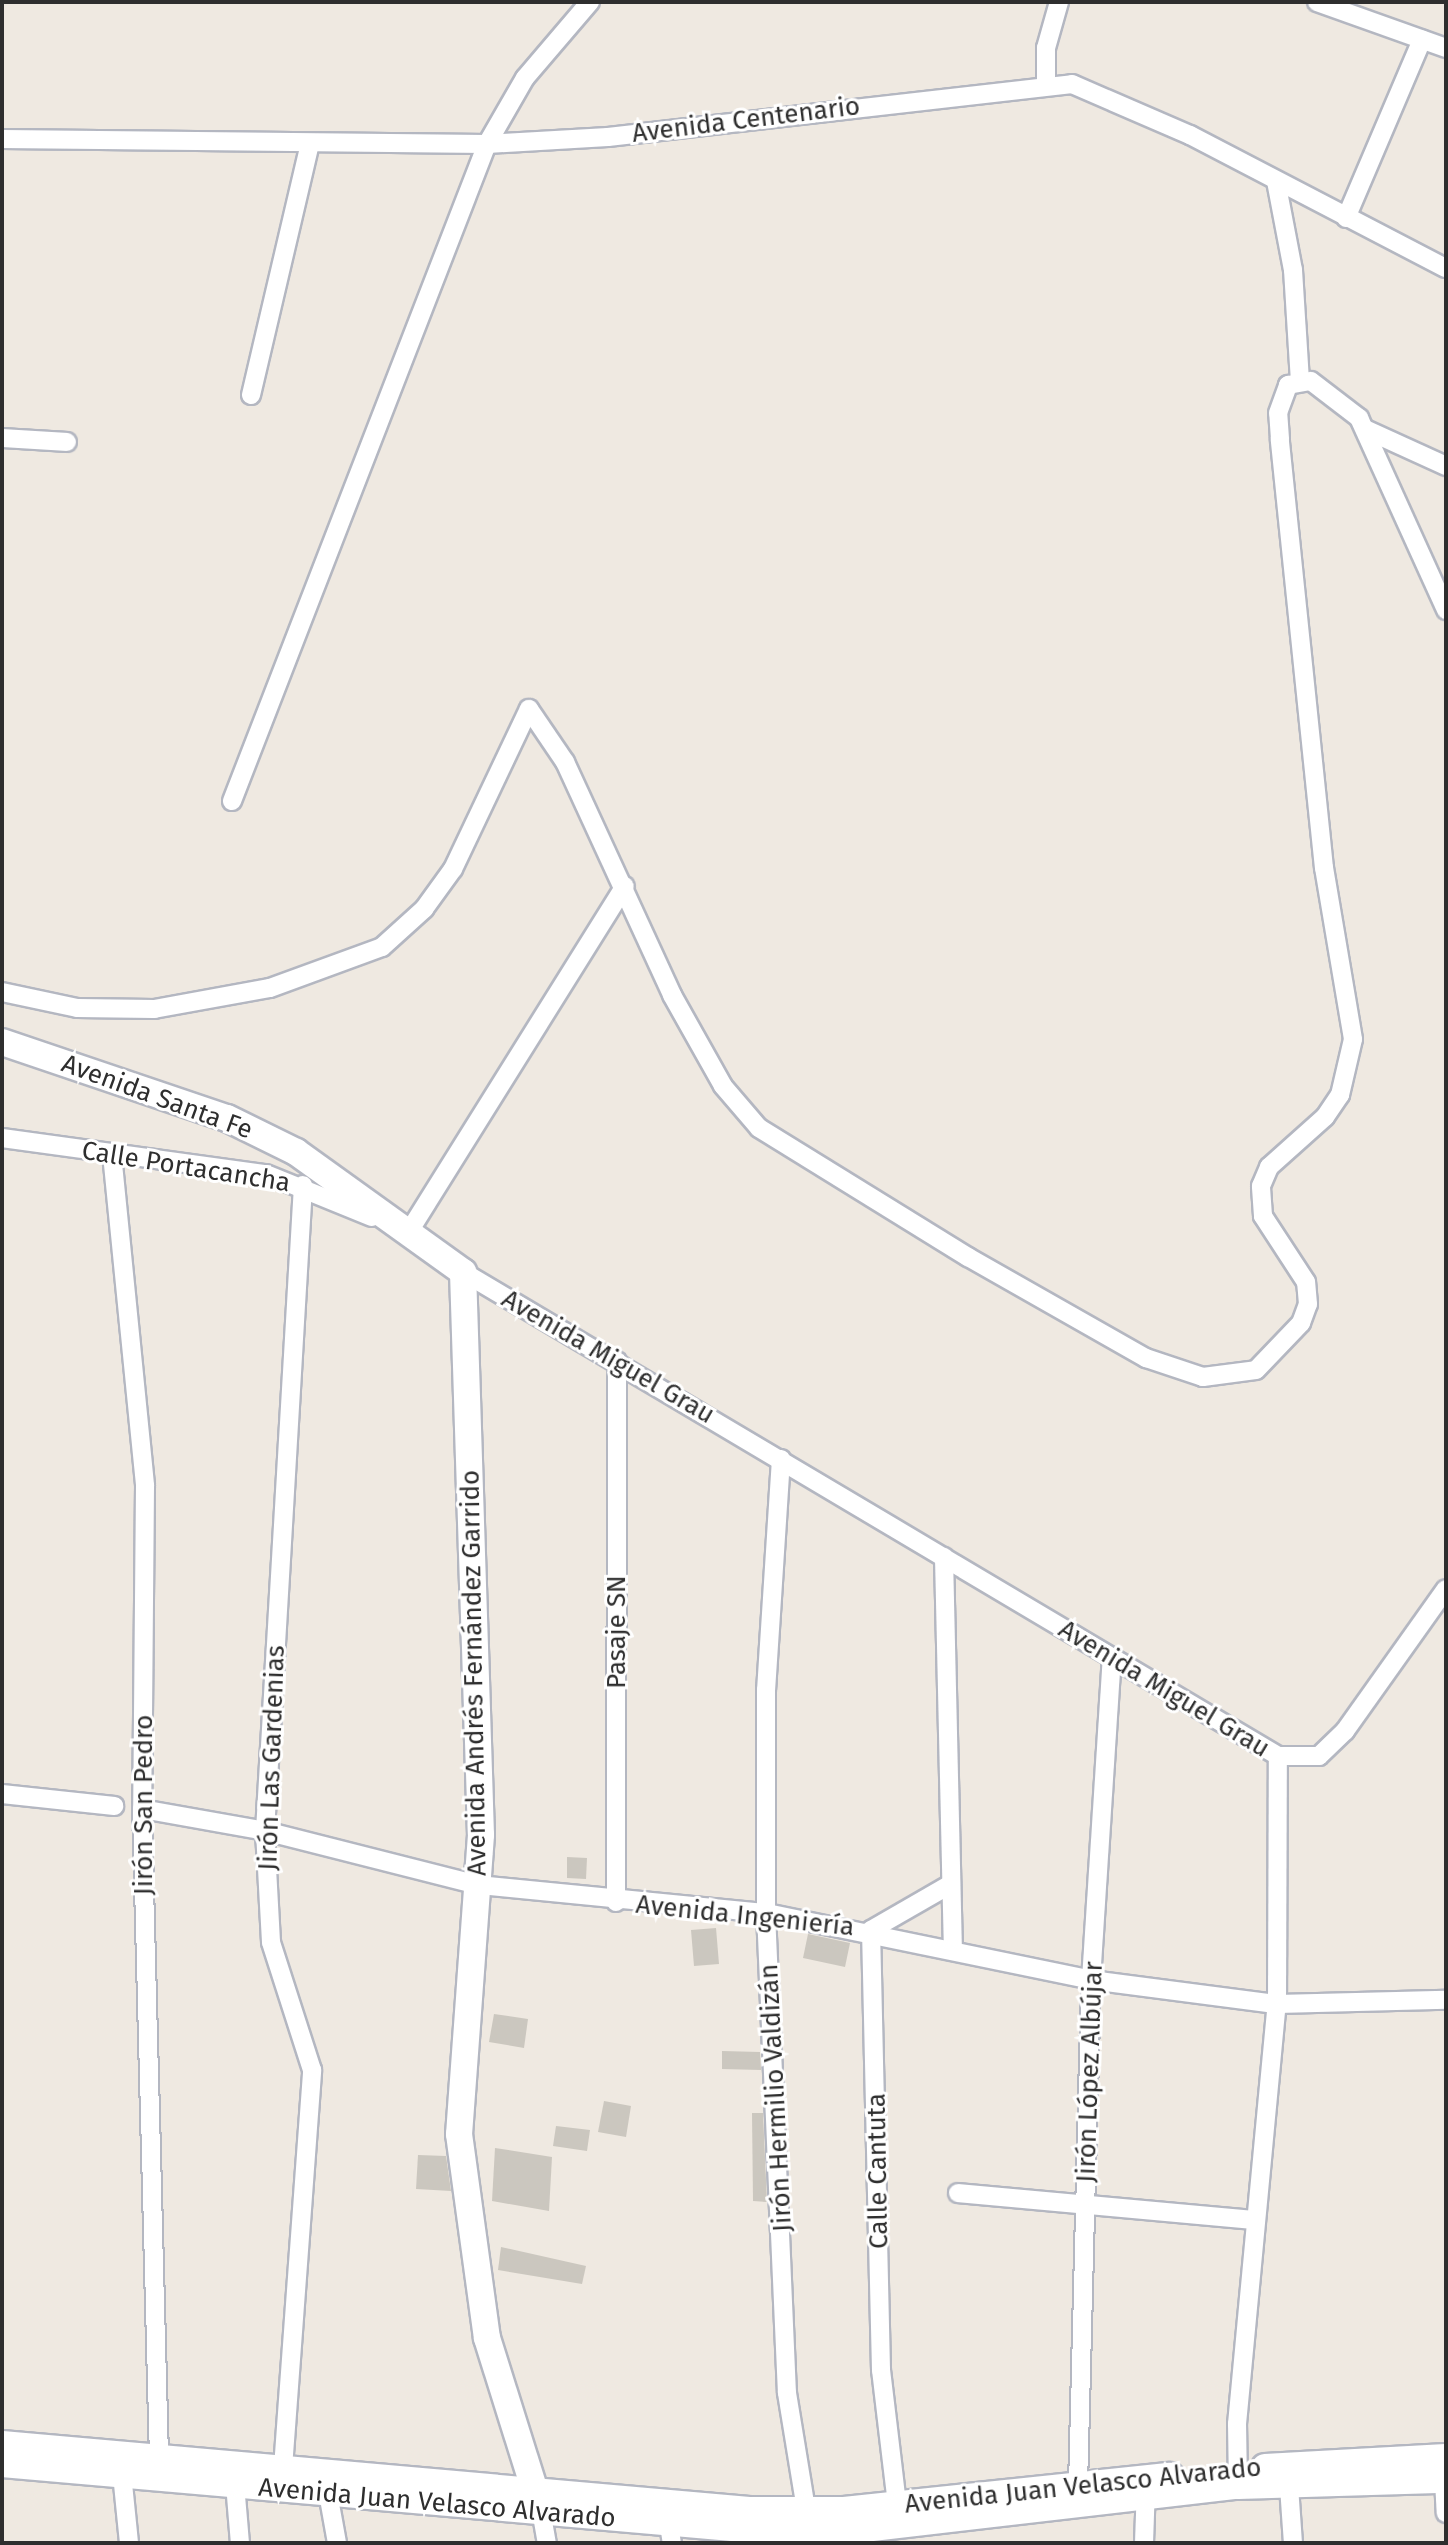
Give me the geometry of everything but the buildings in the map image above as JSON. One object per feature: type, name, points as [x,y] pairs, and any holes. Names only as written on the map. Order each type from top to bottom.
[{"type":"street","points":[[232,801],[487,144],[525,78],[590,2]]},
{"type":"street","points":[[1046,83],[1046,48],[1059,2]]},
{"type":"street","points":[[1317,2],[1446,48]]},
{"type":"street","points":[[1346,218],[1422,40]]},
{"type":"street","name":"Avenida Centenario","points":[[2,139],[487,144],[608,137],[1046,83],[1072,84],[1112,99],[1446,268]]},
{"type":"street","points":[[251,395],[310,144]]},
{"type":"street","points":[[1276,181],[1293,270],[1300,380]]},
{"type":"street","points":[[2,992],[77,1008],[154,1009],[270,988],[382,947],[424,909],[453,869],[529,709],[565,762],[625,886],[672,995],[723,1086],[759,1128],[955,1250],[1146,1358],[1203,1377],[1256,1370],[1301,1323],[1308,1304],[1306,1282],[1263,1216],[1263,1177],[1332,1108],[1353,1039],[1324,868],[1278,413],[1288,385],[1300,380],[1345,403],[1367,430],[1446,610]]},
{"type":"street","points":[[1367,430],[1446,466]]},
{"type":"street","points":[[2,438],[67,442]]},
{"type":"street","points":[[408,1233],[625,886]]},
{"type":"street","name":"Avenida Santa Fe","points":[[2,1042],[227,1118],[296,1152],[463,1272]]},
{"type":"street","name":"Calle Portacancha","points":[[2,1138],[266,1174],[303,1185],[408,1233]]},
{"type":"street","name":"Jirón San Pedro","points":[[112,1154],[145,1486],[142,1809],[159,2458]]},
{"type":"street","name":"Jirón Las Gardenias","points":[[283,2468],[312,2070],[271,1942],[265,1831],[303,1185]]},
{"type":"street","name":"Avenida Miguel Grau","points":[[463,1272],[1278,1756],[1277,2004],[1256,2220],[1237,2478]]},
{"type":"street","name":"Avenida Andrés Fernández Garrido","points":[[463,1272],[479,1885],[459,2134],[487,2338],[538,2500],[547,2543]]},
{"type":"street","name":"Pasaje SN","points":[[616,1902],[617,1361]]},
{"type":"street","name":"Jirón Hermilio Valdizán","points":[[781,1459],[766,1690],[766,1913],[787,2393],[804,2510],[813,2539]]},
{"type":"street","points":[[944,1557],[953,1951]]},
{"type":"street","points":[[1278,1756],[1319,1756],[1345,1731],[1446,1589]]},
{"type":"street","name":"Jirón López Albújar","points":[[1078,2486],[1091,1980],[1112,1658]]},
{"type":"street","points":[[2,1794],[114,1806]]},
{"type":"street","name":"Avenida Ingeniería","points":[[142,1809],[265,1831],[479,1885],[616,1902],[766,1913],[871,1930],[1091,1980],[1277,2004],[1446,2000]]},
{"type":"street","points":[[871,1930],[951,1884]]},
{"type":"street","name":"Calle Cantuta","points":[[871,1930],[881,2370],[897,2504]]},
{"type":"street","points":[[958,2193],[1256,2220]]},
{"type":"street","name":"Avenida Juan Velasco Alvarado","points":[[2,2444],[283,2468],[538,2500],[671,2534],[813,2539],[1146,2488],[1237,2478],[1288,2474],[1445,2472]]},
{"type":"street","name":"Avenida Juan Velasco Alvarado","points":[[2,2464],[328,2493],[804,2510],[1078,2486],[1146,2488]]},
{"type":"street","points":[[1445,2472],[1446,2513]]},
{"type":"street","points":[[122,2474],[129,2543]]},
{"type":"street","points":[[1288,2474],[1293,2543]]},
{"type":"street","points":[[235,2484],[240,2543]]},
{"type":"street","points":[[1144,2543],[1146,2488]]},
{"type":"street","points":[[328,2493],[337,2543]]}]
